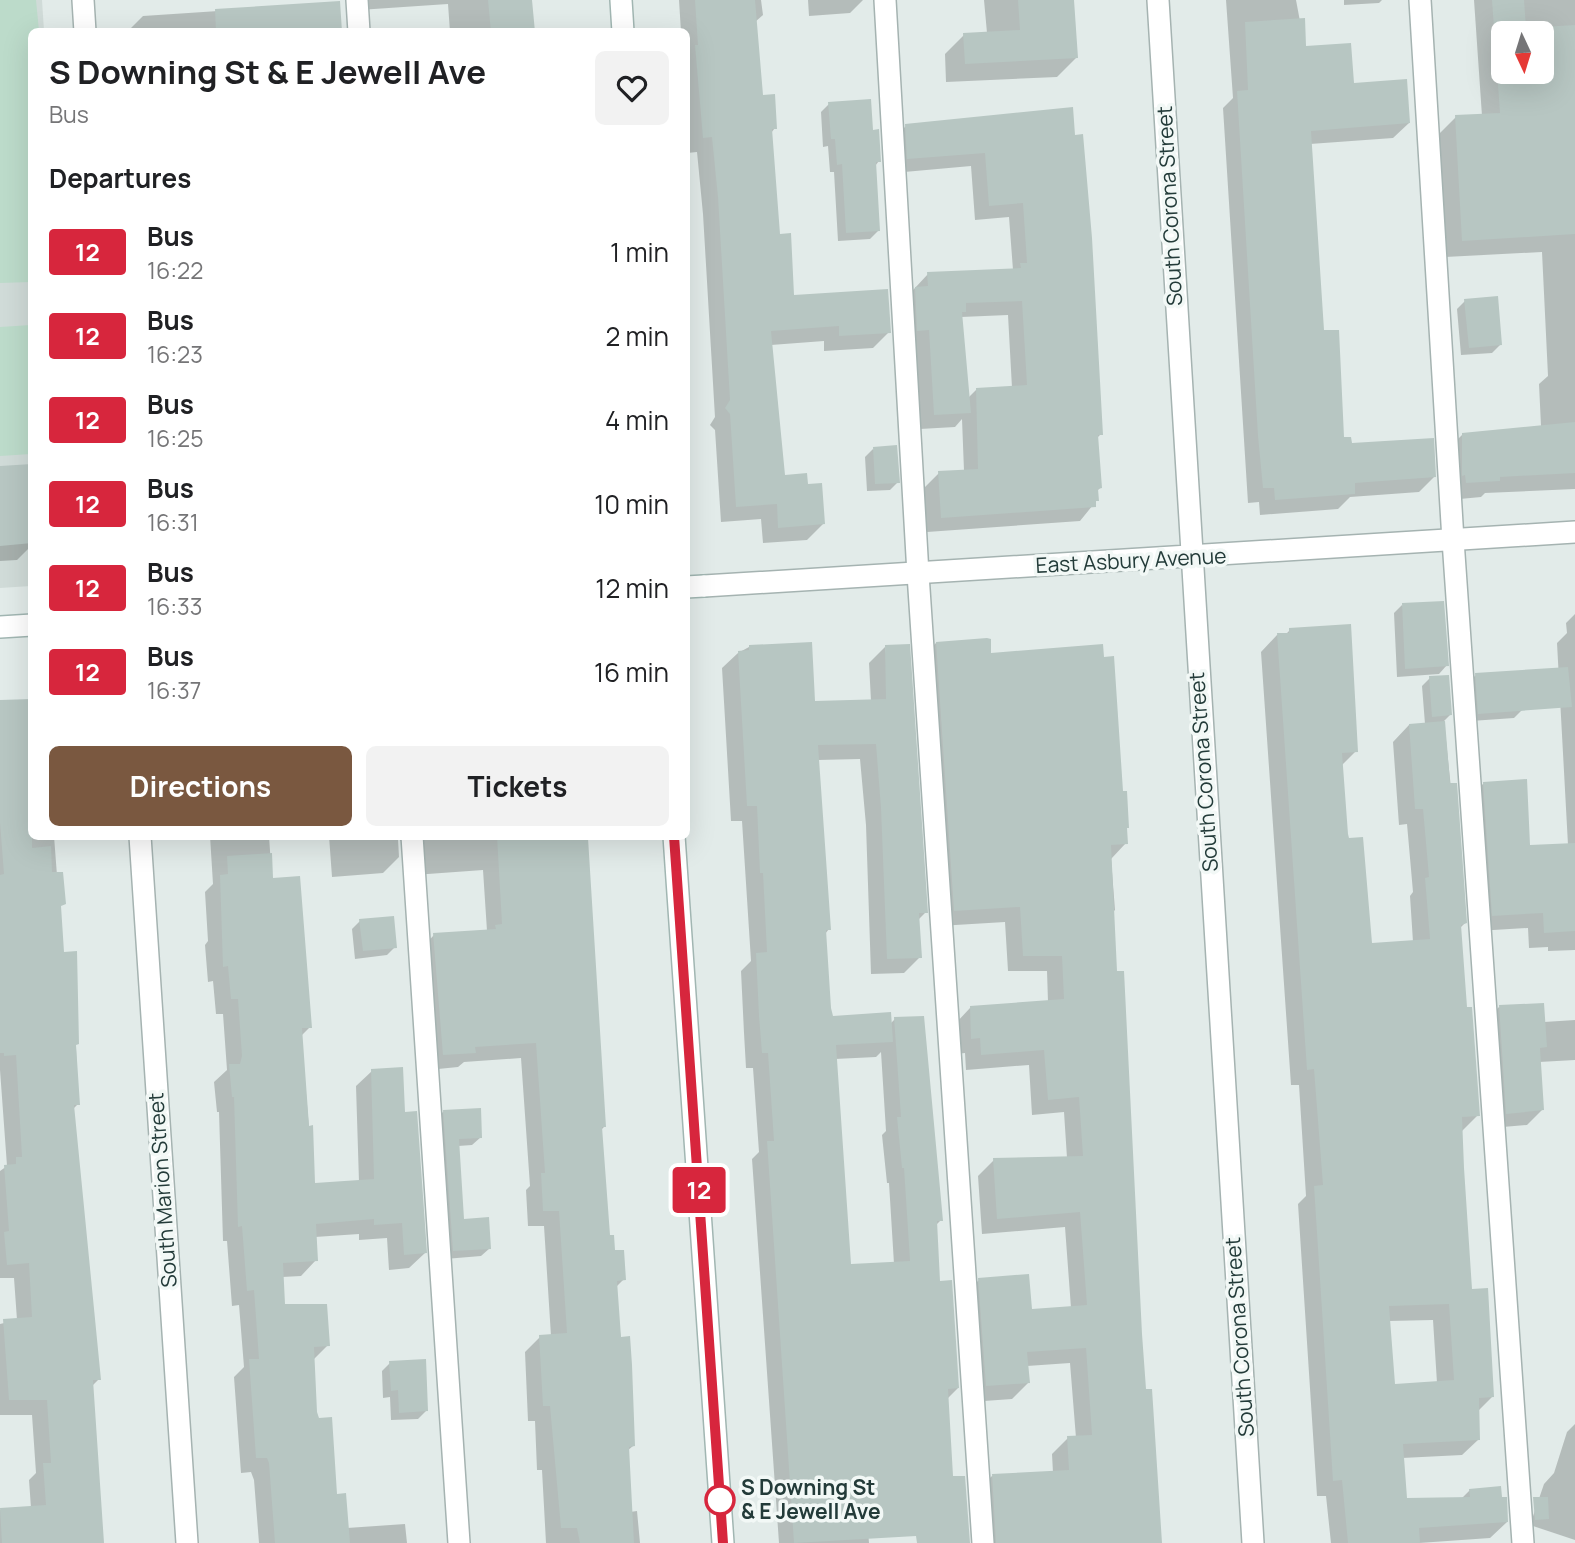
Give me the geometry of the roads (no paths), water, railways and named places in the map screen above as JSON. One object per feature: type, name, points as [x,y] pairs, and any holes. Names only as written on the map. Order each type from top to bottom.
[{"type":"street","points":[[83,0],[85,28]]},
{"type":"street","points":[[357,0],[359,28]]},
{"type":"street","points":[[621,0],[623,28]]},
{"type":"street","points":[[885,0],[918,574],[983,1543]]},
{"type":"street","name":"South Corona Street","points":[[1157,0],[1253,1543]]},
{"type":"street","points":[[1420,0],[1452,540],[1523,1543]]},
{"type":"street","name":"East Asbury Avenue","points":[[695,587],[1575,531]]},
{"type":"street","points":[[0,627],[28,625]]},
{"type":"street","name":"South Marion Street","points":[[140,840],[187,1543]]},
{"type":"street","points":[[412,840],[458,1543]]},
{"type":"street","points":[[674,840],[723,1543]]},
{"type":"place","name":"S Downing St & E Jewell Ave","points":[[720,1500]]}]
